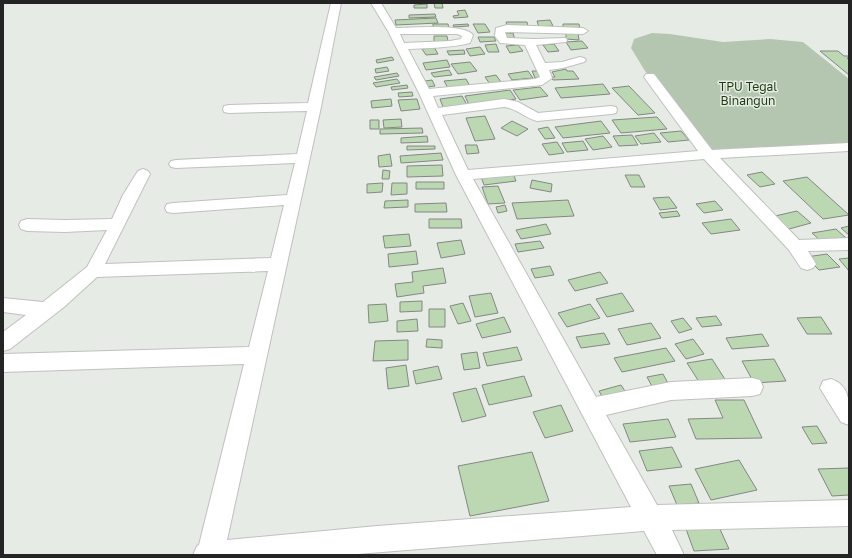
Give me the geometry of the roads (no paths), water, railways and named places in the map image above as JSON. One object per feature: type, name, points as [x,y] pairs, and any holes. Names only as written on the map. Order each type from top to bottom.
[{"type":"street","points":[[336,3],[304,158],[209,555],[377,539],[651,518],[849,513]]},
{"type":"street","points":[[376,3],[397,38],[425,93],[462,174],[671,555]]},
{"type":"street","points":[[562,40],[532,42],[504,41],[501,40],[500,30],[508,28],[583,31]]},
{"type":"street","points":[[458,30],[468,35],[466,41],[459,43],[397,38],[458,30]]},
{"type":"street","points":[[425,93],[538,82],[546,78],[530,44],[532,42]]},
{"type":"street","points":[[542,67],[563,65],[580,60]]},
{"type":"street","points":[[650,77],[708,154],[746,192],[795,246],[808,264]]},
{"type":"street","points":[[434,112],[504,103],[515,104],[527,114],[537,117],[611,110]]},
{"type":"street","points":[[229,109],[315,107]]},
{"type":"street","points":[[462,174],[708,154],[849,148]]},
{"type":"street","points":[[176,164],[304,158]]},
{"type":"street","points":[[3,343],[93,271],[143,174]]},
{"type":"street","points":[[173,208],[294,199]]},
{"type":"street","points":[[27,225],[64,226],[118,224]]},
{"type":"street","points":[[795,246],[849,244]]},
{"type":"street","points":[[93,271],[278,264]]},
{"type":"street","points":[[3,305],[46,310]]},
{"type":"street","points":[[3,363],[257,356]]},
{"type":"street","points":[[591,408],[671,392],[752,387]]},
{"type":"street","points":[[831,388],[849,415]]},
{"type":"park label","name":"TPU Tegal Binangun","points":[[748,94]]}]
